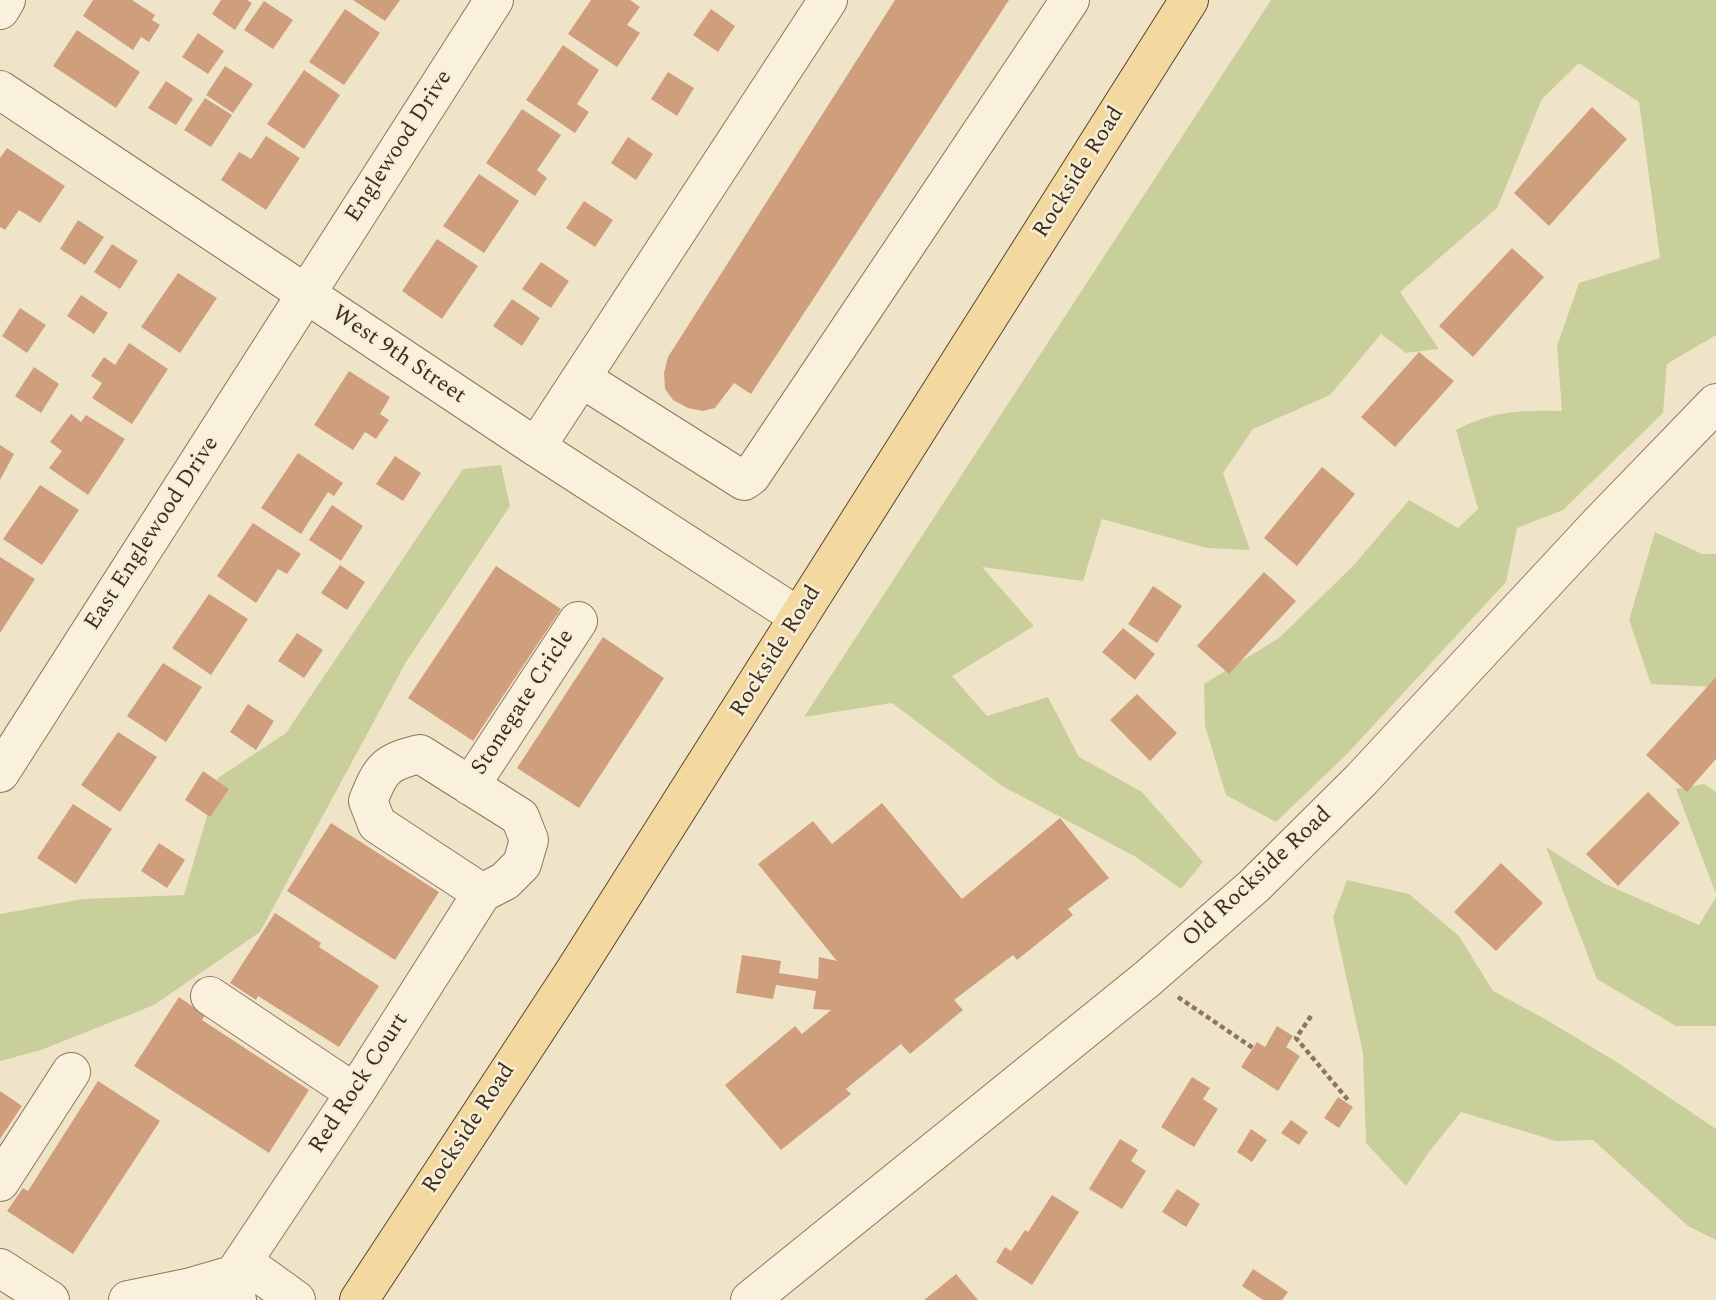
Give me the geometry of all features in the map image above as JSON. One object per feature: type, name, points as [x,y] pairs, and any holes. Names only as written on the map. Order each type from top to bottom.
[{"type":"main road","name":"Rockside Road","points":[[359,1300],[574,972],[1183,2]]},
{"type":"street","points":[[0,10],[6,0]]},
{"type":"street","name":"Englewood Drive","points":[[305,294],[494,0]]},
{"type":"street","points":[[536,447],[828,0]]},
{"type":"street","points":[[582,378],[744,481],[751,476],[1070,0]]},
{"type":"street","name":"West 9th Street","points":[[0,90],[536,447],[799,617]]},
{"type":"street","name":"East Englewood Drive","points":[[0,773],[305,294]]},
{"type":"street","name":"Old Rockside Road","points":[[750,1300],[1130,993],[1254,886],[1370,770],[1599,524],[1716,403]]},
{"type":"street","name":"Stonegate Cricle","points":[[470,786],[579,621]]},
{"type":"street","name":"Stonegate Cricle","points":[[420,754],[520,817],[529,840],[522,863],[505,881],[482,893],[377,824],[368,801],[377,778],[394,760],[420,754]]},
{"type":"street","name":"Red Rock Court","points":[[236,1286],[482,893]]},
{"type":"street","points":[[210,996],[355,1093]]},
{"type":"street","points":[[0,1182],[71,1072]]},
{"type":"street","points":[[0,1268],[50,1300]]},
{"type":"street","points":[[128,1300],[191,1287],[236,1286],[253,1269],[296,1300]]},
{"type":"path","points":[[1175,995],[1253,1048]]},
{"type":"path","points":[[1311,1016],[1296,1038],[1349,1100]]},
{"type":"green space","points":[[1271,0],[1716,0],[1716,335],[1667,364],[1663,413],[1563,510],[1517,528],[1506,582],[1346,755],[1276,822],[1226,795],[1205,726],[1204,684],[1279,638],[1355,564],[1409,500],[1458,528],[1478,509],[1456,430],[1495,415],[1562,411],[1557,346],[1579,283],[1660,258],[1639,102],[1579,63],[1542,99],[1497,208],[1400,292],[1439,349],[1406,353],[1381,334],[1330,395],[1253,429],[1223,473],[1250,550],[1207,548],[1102,519],[1083,581],[982,567],[1034,626],[952,676],[987,716],[1048,697],[1079,757],[1142,792],[1203,862],[1181,889],[1136,857],[1002,786],[892,703],[804,717]]},
{"type":"green space","points":[[501,465],[510,506],[406,662],[260,932],[154,1005],[41,1050],[0,1061],[0,914],[83,899],[184,895],[218,778],[286,733],[463,469]]},
{"type":"green space","points":[[1655,532],[1702,554],[1716,554],[1716,687],[1651,684],[1629,620]]},
{"type":"green space","points":[[1704,784],[1716,792],[1716,894],[1676,789]]},
{"type":"green space","points":[[1546,847],[1603,883],[1699,925],[1716,897],[1716,1026],[1676,1026],[1597,979]]},
{"type":"green space","points":[[1347,880],[1409,894],[1459,936],[1493,991],[1615,1061],[1716,1129],[1716,1240],[1688,1226],[1593,1140],[1556,1141],[1461,1112],[1406,1186],[1366,1143],[1363,1053],[1333,917]]},
{"type":"building","points":[[93,0],[132,0],[155,15],[152,20],[160,25],[149,42],[141,37],[133,50],[83,16]]},
{"type":"building","points":[[221,0],[247,0],[252,3],[235,30],[212,14]]},
{"type":"building","points":[[353,0],[400,0],[385,21]]},
{"type":"building","points":[[591,0],[630,0],[640,7],[627,25],[640,33],[617,67],[568,34]]},
{"type":"building","points":[[895,0],[1009,0],[751,394],[734,383],[715,408],[703,411],[688,408],[673,400],[665,389],[664,373],[668,357]]},
{"type":"building","points":[[264,1],[293,20],[273,49],[244,30]]},
{"type":"building","points":[[345,9],[380,33],[344,85],[309,62]]},
{"type":"building","points":[[711,9],[735,26],[718,52],[693,35]]},
{"type":"building","points":[[77,30],[140,72],[116,108],[53,66]]},
{"type":"building","points":[[198,33],[224,51],[208,74],[182,57]]},
{"type":"building","points":[[563,45],[599,70],[577,104],[589,112],[575,133],[526,100]]},
{"type":"building","points":[[225,66],[253,84],[233,113],[206,95]]},
{"type":"building","points":[[304,70],[340,95],[304,149],[267,124]]},
{"type":"building","points":[[668,72],[694,88],[677,116],[651,99]]},
{"type":"building","points":[[166,81],[193,99],[176,125],[148,108]]},
{"type":"building","points":[[205,98],[232,115],[211,147],[184,130]]},
{"type":"building","points":[[1592,107],[1627,139],[1549,226],[1514,193]]},
{"type":"building","points":[[522,109],[561,135],[537,170],[547,178],[535,196],[486,163]]},
{"type":"building","points":[[266,136],[300,158],[266,210],[221,180],[239,152],[251,159]]},
{"type":"building","points":[[628,137],[653,154],[636,180],[611,163]]},
{"type":"building","points":[[7,148],[65,186],[40,223],[19,210],[5,230],[0,227],[0,158]]},
{"type":"building","points":[[479,174],[519,201],[484,253],[443,226]]},
{"type":"building","points":[[584,201],[613,220],[595,247],[566,228]]},
{"type":"building","points":[[78,220],[104,237],[85,265],[60,249]]},
{"type":"building","points":[[437,239],[478,266],[442,319],[402,291]]},
{"type":"building","points":[[112,244],[138,261],[120,289],[94,272]]},
{"type":"building","points":[[1512,248],[1544,277],[1473,357],[1439,326]]},
{"type":"building","points":[[541,262],[569,281],[551,308],[522,289]]},
{"type":"building","points":[[178,273],[217,298],[180,353],[141,327]]},
{"type":"building","points":[[81,295],[108,313],[94,334],[67,316]]},
{"type":"building","points":[[512,299],[540,318],[522,346],[493,326]]},
{"type":"building","points":[[20,308],[46,325],[27,353],[2,336]]},
{"type":"building","points":[[129,343],[168,369],[132,424],[92,398],[102,383],[91,376],[104,357],[115,365]]},
{"type":"building","points":[[1419,352],[1454,381],[1395,447],[1361,417]]},
{"type":"building","points":[[34,367],[59,384],[41,413],[15,396]]},
{"type":"building","points":[[349,371],[390,397],[380,414],[389,420],[376,439],[365,432],[353,450],[314,425]]},
{"type":"building","points":[[71,414],[81,422],[86,415],[125,439],[88,495],[49,468],[62,451],[50,442]]},
{"type":"building","points":[[0,445],[14,454],[0,480]]},
{"type":"building","points":[[298,453],[343,483],[334,496],[328,492],[301,534],[261,508]]},
{"type":"building","points":[[395,456],[421,473],[403,501],[376,484]]},
{"type":"building","points":[[1322,467],[1355,494],[1297,566],[1264,538]]},
{"type":"building","points":[[40,485],[79,510],[42,565],[3,539]]},
{"type":"building","points":[[332,505],[363,526],[341,561],[309,540]]},
{"type":"building","points":[[253,523],[301,554],[287,574],[278,569],[256,603],[217,576]]},
{"type":"building","points":[[0,557],[35,579],[0,633]]},
{"type":"building","points":[[340,565],[365,582],[347,610],[321,593]]},
{"type":"building","points":[[496,566],[561,609],[473,741],[408,698]]},
{"type":"building","points":[[1264,572],[1296,601],[1229,674],[1197,646]]},
{"type":"building","points":[[1153,586],[1182,606],[1157,643],[1128,624]]},
{"type":"building","points":[[209,594],[248,619],[211,675],[172,648]]},
{"type":"building","points":[[1123,628],[1155,654],[1135,680],[1102,652]]},
{"type":"building","points":[[297,633],[323,650],[304,678],[278,661]]},
{"type":"building","points":[[603,637],[664,678],[579,808],[517,768]]},
{"type":"building","points":[[163,663],[202,687],[166,742],[127,716]]},
{"type":"building","points":[[1716,677],[1716,759],[1687,792],[1646,755]]},
{"type":"building","points":[[1137,694],[1177,733],[1150,761],[1110,720]]},
{"type":"building","points":[[248,704],[274,721],[256,750],[230,732]]},
{"type":"building","points":[[118,732],[157,757],[120,812],[81,785]]},
{"type":"building","points":[[203,771],[229,789],[210,817],[185,800]]},
{"type":"building","points":[[1648,792],[1680,823],[1618,886],[1586,854]]},
{"type":"building","points":[[882,803],[962,899],[1060,818],[1109,878],[1068,909],[1073,915],[1017,960],[1013,955],[954,1000],[963,1010],[910,1054],[901,1044],[846,1089],[851,1094],[781,1150],[725,1085],[795,1026],[802,1034],[831,1010],[813,1009],[816,991],[776,985],[773,999],[736,993],[742,955],[781,961],[779,973],[818,979],[819,957],[837,961],[758,864],[813,821],[832,844]]},
{"type":"building","points":[[73,804],[112,829],[76,884],[37,858]]},
{"type":"building","points":[[331,823],[439,892],[395,960],[287,891]]},
{"type":"building","points":[[159,843],[185,860],[167,888],[141,871]]},
{"type":"building","points":[[1501,863],[1543,903],[1496,951],[1454,912]]},
{"type":"building","points":[[275,913],[321,943],[319,947],[379,986],[339,1047],[258,996],[256,1000],[230,983]]},
{"type":"building","points":[[179,997],[205,1015],[202,1020],[309,1090],[269,1153],[134,1066]]},
{"type":"building","points":[[1277,1026],[1293,1036],[1286,1047],[1300,1056],[1278,1091],[1241,1067],[1257,1042],[1265,1047]]},
{"type":"building","points":[[1192,1077],[1210,1088],[1203,1099],[1218,1109],[1194,1147],[1161,1127]]},
{"type":"building","points":[[98,1081],[160,1121],[73,1254],[7,1211],[23,1188],[28,1191]]},
{"type":"building","points":[[0,1091],[22,1106],[0,1139]]},
{"type":"building","points":[[1338,1097],[1353,1107],[1339,1128],[1324,1118]]},
{"type":"building","points":[[1291,1120],[1308,1132],[1299,1145],[1281,1133]]},
{"type":"building","points":[[1251,1129],[1267,1140],[1252,1162],[1237,1152]]},
{"type":"building","points":[[1120,1139],[1138,1150],[1131,1161],[1146,1171],[1122,1209],[1089,1189]]},
{"type":"building","points":[[1177,1189],[1200,1204],[1186,1227],[1162,1212]]},
{"type":"building","points":[[1052,1195],[1079,1212],[1032,1285],[996,1262],[1005,1247],[1011,1251],[1025,1230],[1028,1232]]},
{"type":"building","points":[[1253,1269],[1288,1292],[1282,1300],[1263,1300],[1242,1286]]},
{"type":"building","points":[[956,1274],[978,1300],[924,1300],[939,1288]]}]
